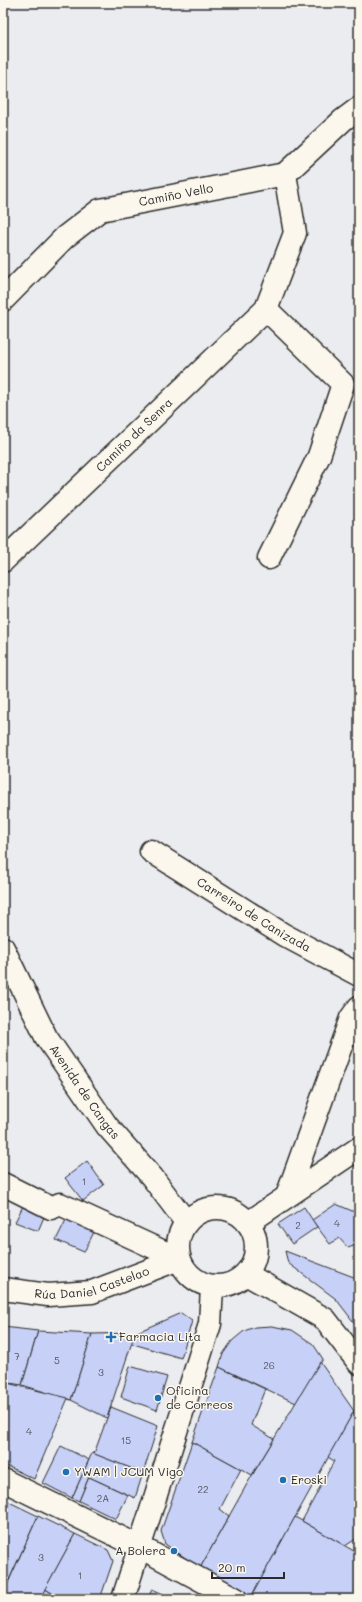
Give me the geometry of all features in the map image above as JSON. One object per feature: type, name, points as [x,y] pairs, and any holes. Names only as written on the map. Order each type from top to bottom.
[{"type":"street","points":[[285,174],[343,120],[359,108]]},
{"type":"street","name":"Camiño Vello","points":[[3,300],[65,237],[100,210],[285,174]]},
{"type":"street","name":"Camiño da Senra","points":[[3,561],[266,309],[295,233],[285,174]]},
{"type":"street","points":[[266,309],[343,384],[319,456],[269,558]]},
{"type":"street","name":"Carreiro de Canizada","points":[[151,851],[284,936],[359,976]]},
{"type":"street","name":"Avenida de Cangas","points":[[3,948],[46,1037],[107,1126],[152,1177],[186,1222]]},
{"type":"street","points":[[287,1196],[351,1018],[359,1007]]},
{"type":"street","points":[[248,1223],[359,1148]]},
{"type":"street","points":[[3,1184],[52,1208],[60,1204],[178,1259]]},
{"type":"street","points":[[205,1209],[228,1209],[239,1214],[248,1223],[253,1232],[256,1243],[256,1254],[246,1274],[237,1282],[225,1286],[212,1287],[202,1284],[192,1278],[184,1269],[178,1259],[177,1246],[179,1234],[186,1222],[194,1214],[205,1209]]},
{"type":"street","name":"Rúa Daniel Castelao","points":[[3,1289],[48,1295],[92,1292],[178,1259]]},
{"type":"street","points":[[246,1274],[325,1319],[359,1363]]},
{"type":"street","points":[[123,1599],[210,1324],[212,1287]]},
{"type":"street","points":[[3,1480],[140,1547],[236,1599]]},
{"type":"building","points":[[87,1161],[104,1185],[83,1201],[65,1178]]},
{"type":"building","points":[[26,1200],[47,1210],[38,1231],[15,1222]]},
{"type":"building","points":[[336,1204],[359,1214],[359,1244],[348,1248],[339,1238],[330,1244],[312,1220]]},
{"type":"building","points":[[304,1207],[317,1227],[292,1244],[278,1224]]},
{"type":"building","points":[[70,1212],[97,1226],[84,1252],[56,1240]]},
{"type":"building","points":[[285,1251],[359,1279],[359,1329],[336,1299],[288,1263]]},
{"type":"building","points":[[181,1313],[192,1321],[181,1358],[130,1343],[135,1333]]},
{"type":"building","points":[[272,1326],[292,1330],[313,1344],[323,1359],[296,1403],[219,1367],[223,1354],[232,1341],[244,1331],[255,1327]]},
{"type":"building","points":[[3,1327],[38,1331],[22,1385],[3,1382]]},
{"type":"building","points":[[38,1331],[92,1334],[71,1400],[22,1385]]},
{"type":"building","points":[[135,1333],[107,1418],[71,1400],[92,1334]]},
{"type":"building","name":"Eroski","points":[[320,1362],[354,1411],[251,1597],[200,1568],[247,1484]]},
{"type":"building","points":[[130,1366],[167,1377],[157,1410],[121,1397]]},
{"type":"building","points":[[219,1367],[265,1389],[251,1425],[274,1439],[252,1475],[192,1442]]},
{"type":"building","points":[[3,1382],[68,1398],[34,1479],[3,1464]]},
{"type":"building","points":[[111,1407],[158,1426],[143,1473],[94,1454]]},
{"type":"building","points":[[354,1411],[359,1419],[359,1537],[345,1546],[302,1521],[334,1461],[328,1457]]},
{"type":"building","points":[[192,1442],[241,1469],[220,1509],[229,1516],[200,1568],[165,1544],[161,1531]]},
{"type":"building","name":"YWAM | JCUM Vigo","points":[[61,1446],[89,1460],[72,1498],[43,1483]]},
{"type":"building","points":[[92,1453],[143,1473],[135,1498],[89,1477],[79,1501],[72,1498]]},
{"type":"building","points":[[89,1477],[128,1495],[116,1519],[79,1501]]},
{"type":"building","points":[[3,1499],[38,1516],[9,1580],[3,1577]]},
{"type":"building","points":[[38,1516],[75,1534],[40,1599],[11,1599],[3,1594]]},
{"type":"building","points":[[295,1517],[359,1554],[359,1599],[259,1599],[251,1597]]},
{"type":"building","points":[[75,1534],[108,1550],[113,1561],[100,1599],[62,1599],[45,1589]]},
{"type":"building","points":[[45,1589],[62,1599],[40,1599]]},
{"type":"building","points":[[152,1589],[175,1599],[148,1599]]},
{"type":"place","name":"Farmacia Lita","points":[[111,1337]]},
{"type":"place","name":"Oficina de Correos","points":[[158,1398]]},
{"type":"place","name":"YWAM | JCUM Vigo","points":[[66,1472]]},
{"type":"place","name":"Eroski","points":[[283,1480]]},
{"type":"place","name":"A Bolera","points":[[174,1551]]}]
